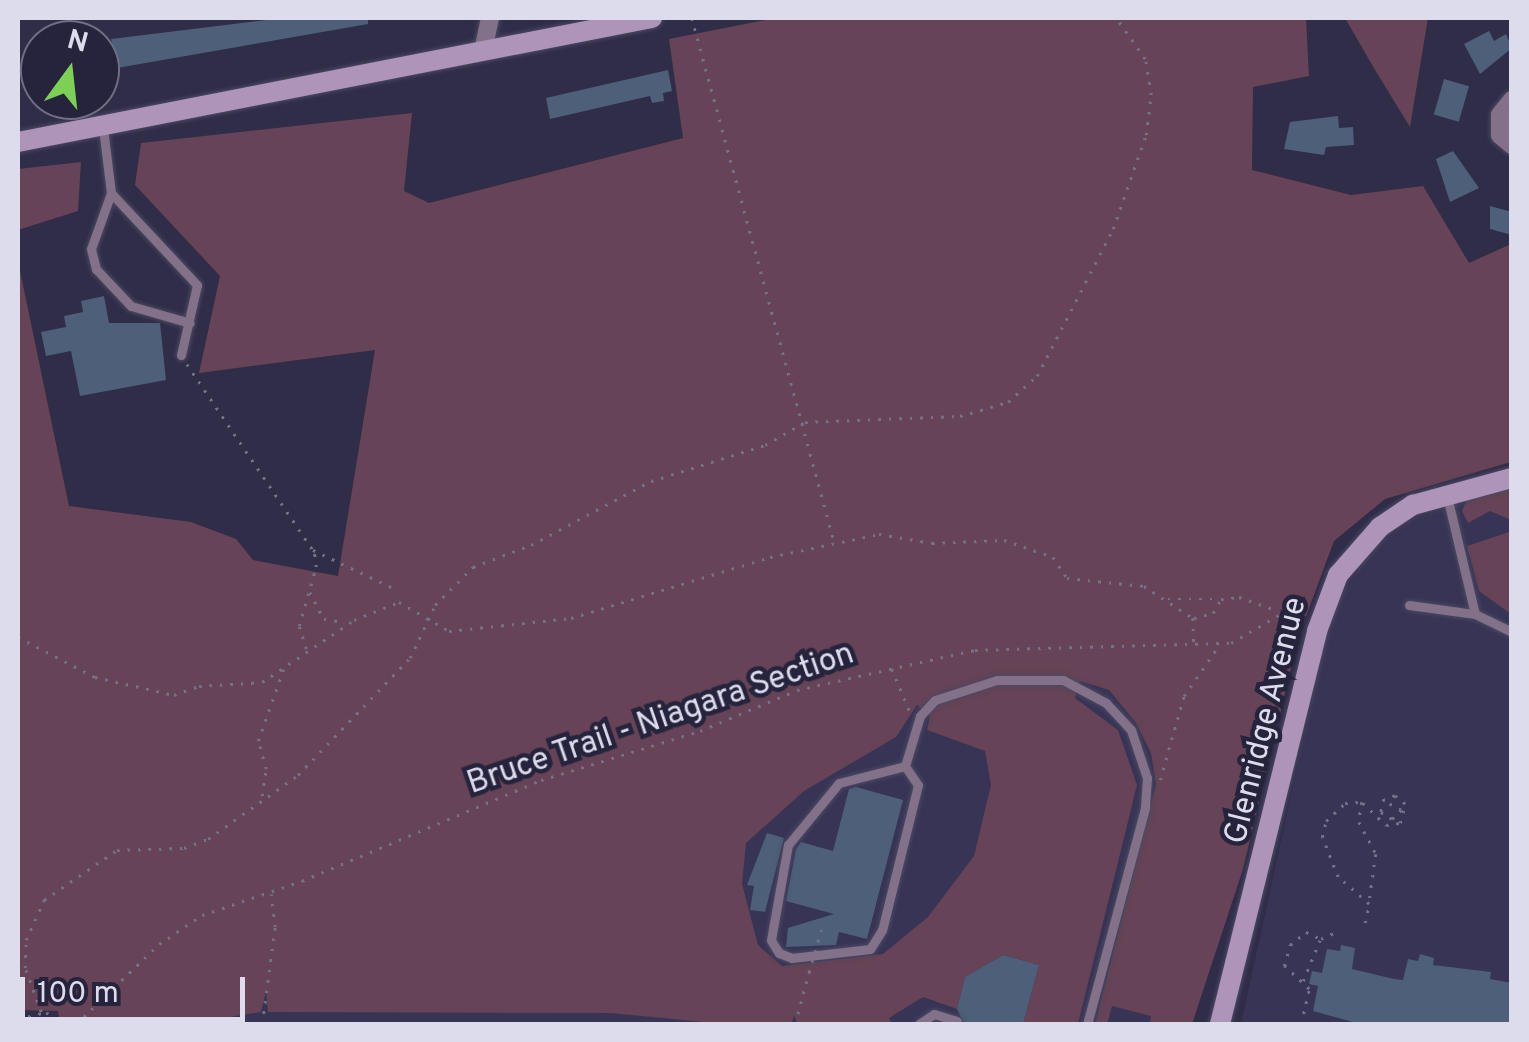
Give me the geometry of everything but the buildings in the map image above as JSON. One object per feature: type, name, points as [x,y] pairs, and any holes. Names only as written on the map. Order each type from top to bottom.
[{"type":"main road","points":[[18,142],[652,18]]},
{"type":"main road","name":"Glenridge Avenue","points":[[1220,1024],[1326,600],[1380,527],[1446,494],[1512,478]]},
{"type":"street","points":[[483,51],[490,18]]},
{"type":"street","points":[[1512,100],[1500,115],[1500,135],[1512,145]]},
{"type":"lane","points":[[103,125],[111,193],[90,249],[96,269],[132,306],[190,322]]},
{"type":"lane","points":[[111,193],[197,286],[181,354]]},
{"type":"lane","points":[[1446,494],[1474,614]]},
{"type":"lane","points":[[1409,605],[1474,614],[1512,632]]},
{"type":"lane","points":[[905,766],[916,729],[935,700],[968,685],[1043,677],[1084,689],[1131,730],[1147,778],[1145,808],[1086,1024]]},
{"type":"lane","points":[[905,766],[918,785],[882,930],[870,949],[792,958],[779,953],[771,940],[788,845],[840,783],[905,766]]},
{"type":"lane","points":[[919,1024],[934,1014],[956,1021]]},
{"type":"path","points":[[692,18],[805,422],[834,542]]},
{"type":"path","points":[[41,1012],[25,968],[26,940],[44,900],[117,850],[184,848],[208,839],[298,775],[348,726],[392,670],[410,658],[427,619],[473,567],[496,553],[531,545],[651,481],[765,445],[805,422],[960,416],[1008,402],[1037,376],[1113,228],[1146,135],[1151,95],[1145,59],[1116,18]]},
{"type":"path","points":[[181,354],[314,550],[393,588]]},
{"type":"path","points":[[18,636],[95,677],[174,696],[199,686],[262,682],[349,623],[399,602],[448,631],[572,618],[834,542],[879,534],[932,543],[1004,540],[1053,557],[1066,578],[1144,586],[1192,618],[1212,613],[1221,599]]},
{"type":"path","points":[[306,650],[299,626],[309,591],[314,550]]},
{"type":"path","points":[[309,591],[324,619],[349,623]]},
{"type":"path","points":[[1162,598],[1240,597],[1282,613]]},
{"type":"path","name":"Bruce Trail - Niagara Section","points":[[76,1024],[178,928],[541,780],[700,731],[831,679],[975,650],[1194,648],[1221,643],[1282,613],[1312,606]]},
{"type":"path","points":[[1192,618],[1194,648]]},
{"type":"path","points":[[1160,786],[1162,756],[1184,696],[1221,643]]},
{"type":"path","points":[[262,797],[266,769],[258,741],[285,664]]},
{"type":"path","points":[[891,668],[916,729]]},
{"type":"path","points":[[1362,802],[1386,825],[1400,824],[1405,804],[1395,796],[1384,799],[1381,812],[1392,818],[1401,810],[1389,804]]},
{"type":"path","points":[[1362,802],[1337,808],[1322,838],[1338,877],[1369,904]]},
{"type":"path","points":[[1362,802],[1359,822],[1378,862],[1364,923]]},
{"type":"path","points":[[262,1024],[275,928],[271,892]]},
{"type":"path","points":[[795,1024],[822,928]]},
{"type":"path","points":[[1302,1024],[1309,989],[1284,966],[1290,945],[1310,931],[1320,939]]},
{"type":"path","points":[[1303,981],[1320,939],[1336,932]]},
{"type":"path","points":[[18,1019],[41,1012],[53,1016],[52,1024]]},
{"type":"shaded area","points":[[776,18],[1306,18],[1309,76],[1253,87],[1252,170],[1351,195],[1423,186],[1469,263],[1511,244],[1511,462],[1385,499],[1334,541],[1298,638],[1243,869],[1192,1024],[1150,1024],[1151,1016],[1112,1006],[1107,1024],[1095,1024],[1156,784],[1151,753],[1136,723],[1109,690],[1080,681],[1075,698],[1118,730],[1137,785],[1078,1024],[1023,1024],[1039,965],[1003,955],[965,977],[957,1009],[923,997],[889,1018],[892,1024],[798,1024],[794,1016],[791,1024],[724,1024],[611,1013],[268,1012],[266,991],[261,1012],[187,1024],[60,1024],[58,1011],[18,1010],[18,261],[69,506],[191,522],[236,539],[253,560],[338,576],[375,350],[199,373],[220,276],[135,185],[141,143],[412,113],[404,191],[429,203],[683,138],[669,39]],"holes":[[[917,705],[930,716],[927,730],[985,751],[991,785],[974,856],[928,917],[883,954],[782,966],[758,945],[742,884],[746,843],[804,791],[896,737]]]},
{"type":"shaded area","points":[[1345,18],[1428,18],[1410,127],[1375,70]]},
{"type":"shaded area","points":[[81,162],[78,211],[18,230],[18,169]]},
{"type":"shaded area","points":[[1511,486],[1511,520],[1490,511],[1468,523],[1462,511],[1468,497]]},
{"type":"shaded area","points":[[1511,490],[1511,1024],[1241,1024],[1331,613],[1368,553],[1414,518]]},
{"type":"shaded area","points":[[1509,532],[1511,614],[1479,591],[1467,546]]},
{"type":"shaded area","points":[[1107,672],[1261,756],[1193,1024],[115,1024],[917,679]]}]
